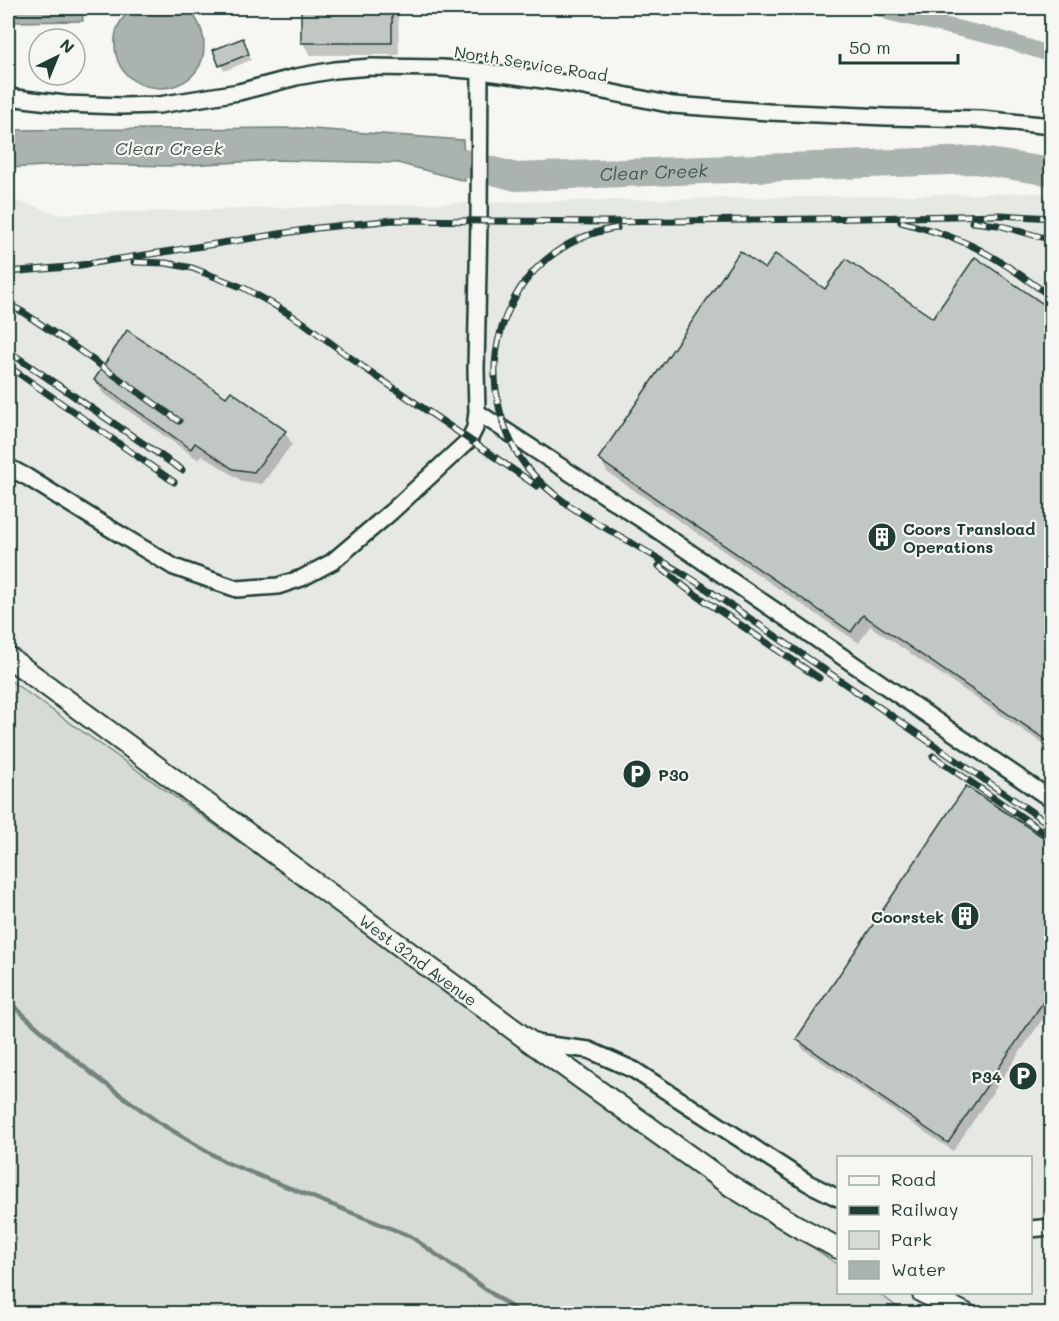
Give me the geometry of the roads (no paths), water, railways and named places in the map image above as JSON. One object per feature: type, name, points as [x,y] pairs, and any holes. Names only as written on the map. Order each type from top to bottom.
[{"type":"street","name":"North Service Road","points":[[8,97],[65,104],[159,105],[239,92],[334,70],[371,67],[442,68],[564,83],[673,105],[770,112],[981,119],[1052,126]]},
{"type":"street","points":[[8,466],[174,567],[237,589],[278,586],[302,578],[332,562],[391,512],[469,440],[475,428],[480,71]]},
{"type":"street","points":[[477,412],[647,522],[1052,801]]},
{"type":"street","name":"West 32nd Avenue","points":[[8,657],[531,1043],[732,1186],[795,1225],[837,1247]]},
{"type":"street","points":[[531,1043],[589,1050],[634,1070],[808,1183],[837,1198]]},
{"type":"street","points":[[1032,1229],[1052,1227]]},
{"type":"street","points":[[924,1294],[966,1314]]},
{"type":"water","points":[[8,8],[82,8],[83,21],[8,22]]},
{"type":"water","points":[[134,8],[185,8],[190,11],[201,30],[204,47],[200,65],[189,78],[174,86],[157,88],[141,84],[127,75],[117,59],[115,38],[121,21]]},
{"type":"water","name":"Clear Creek","points":[[299,128],[463,140],[465,181],[398,163],[276,160],[170,166],[83,164],[8,168],[8,130]]},
{"type":"waterway","points":[[879,8],[891,13],[999,38],[1052,55]]},
{"type":"waterway","name":"Clear Creek","points":[[426,153],[516,177],[975,160],[1052,172]]},
{"type":"waterway","points":[[8,1001],[95,1076],[158,1122],[225,1162],[410,1236],[521,1314]]},
{"type":"railway","points":[[8,272],[68,267],[317,228],[393,220],[606,222],[1001,215],[1052,218]]},
{"type":"railway","points":[[901,222],[969,244],[1052,297]]},
{"type":"railway","points":[[972,222],[998,225],[1052,240]]},
{"type":"railway","points":[[617,228],[584,237],[554,253],[541,264],[519,290],[506,316],[496,353],[496,390],[505,427],[525,465],[535,477],[570,506],[701,585],[1052,826]]},
{"type":"railway","points":[[134,262],[166,263],[192,268],[244,288],[271,303],[304,323],[363,367],[537,486]]},
{"type":"railway","points":[[8,304],[69,343],[179,421]]},
{"type":"railway","points":[[8,351],[182,470]]},
{"type":"railway","points":[[8,366],[174,482]]},
{"type":"railway","points":[[659,566],[686,588],[819,678]]},
{"type":"railway","points":[[933,756],[1052,838]]},
{"type":"place","name":"Coors Transload Operations","points":[[882,537]]},
{"type":"place","name":"P30","points":[[637,774]]},
{"type":"place","name":"Coorstek","points":[[965,916]]},
{"type":"place","name":"P34","points":[[1023,1076]]}]
